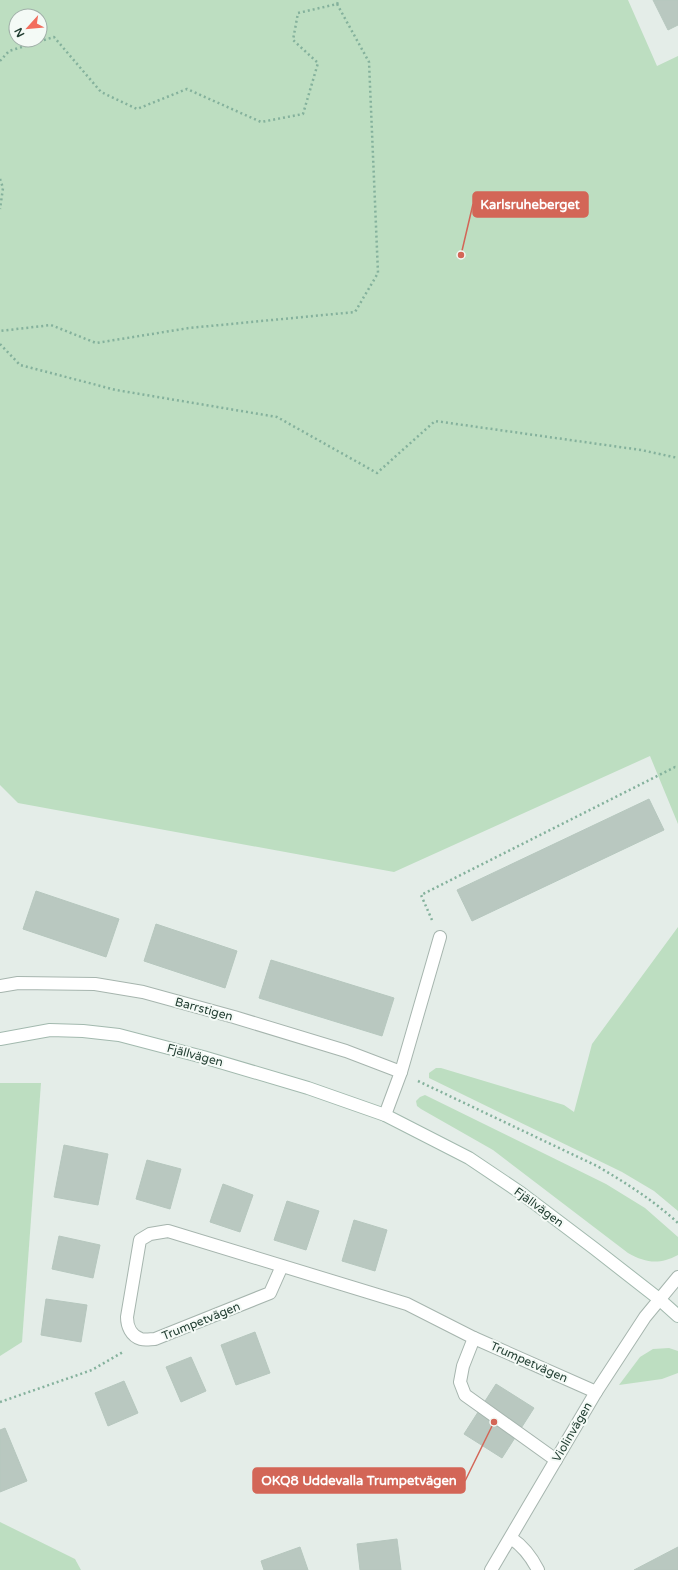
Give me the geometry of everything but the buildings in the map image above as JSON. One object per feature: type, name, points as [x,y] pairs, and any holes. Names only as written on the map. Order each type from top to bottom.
[{"type":"street","points":[[385,1115],[401,1072],[440,937]]},
{"type":"street","name":"Barrstigen","points":[[0,986],[18,983],[95,984],[143,992],[234,1016],[346,1051],[401,1072]]},
{"type":"street","name":"Fjällvägen","points":[[0,1039],[50,1030],[83,1031],[119,1035],[203,1057],[308,1088],[385,1115],[469,1158],[521,1193],[659,1299],[678,1316]]},
{"type":"street","name":"Trumpetvägen","points":[[282,1266],[270,1293],[155,1339],[141,1339],[127,1326],[127,1317],[140,1240],[150,1234],[168,1231],[407,1304],[474,1338],[596,1392]]},
{"type":"street","points":[[659,1299],[678,1277]]},
{"type":"street","name":"Violinvägen","points":[[491,1570],[596,1392],[645,1317],[659,1299]]},
{"type":"street","points":[[474,1338],[463,1366],[460,1382],[465,1395],[556,1460]]},
{"type":"street","points":[[511,1538],[520,1544],[532,1557],[538,1570]]},
{"type":"path","points":[[337,4],[339,0]]},
{"type":"path","points":[[0,61],[9,51],[54,37],[101,92],[137,109],[186,89],[261,122],[303,114],[318,63],[293,40],[298,13],[337,4]]},
{"type":"path","points":[[0,331],[51,325],[96,343],[189,328],[355,312],[378,273],[369,62],[337,4]]},
{"type":"path","points":[[0,179],[3,188],[0,210]]},
{"type":"path","points":[[0,344],[20,365],[116,390],[278,417],[377,473],[435,421],[641,450],[678,458]]},
{"type":"path","points":[[440,937],[421,895],[675,767],[678,768]]},
{"type":"path","points":[[401,1072],[597,1166],[626,1182],[652,1200],[678,1223]]},
{"type":"path","points":[[0,1402],[92,1370],[118,1355],[141,1339]]},
{"type":"green space","points":[[0,0],[628,0],[657,66],[678,56],[678,824],[650,756],[394,872],[18,803],[0,785]]},
{"type":"green space","points":[[678,927],[678,1211],[654,1191],[622,1172],[429,1078],[429,1073],[436,1068],[441,1068],[564,1105],[574,1112],[592,1044]]},
{"type":"green space","points":[[0,1083],[41,1083],[22,1342],[0,1356]]},
{"type":"green space","points":[[425,1095],[606,1184],[645,1208],[678,1237],[678,1255],[665,1260],[653,1262],[641,1259],[628,1253],[493,1150],[417,1106],[416,1101]]},
{"type":"green space","points":[[669,1348],[678,1351],[678,1373],[662,1379],[619,1385],[640,1357],[653,1349]]},
{"type":"green space","points":[[0,1522],[75,1559],[81,1570],[0,1570]]},
{"type":"place","name":"Karlsruheberget","points":[[461,255]]},
{"type":"place","name":"OKQ8 Uddevalla Trumpetvägen","points":[[494,1422]]}]
